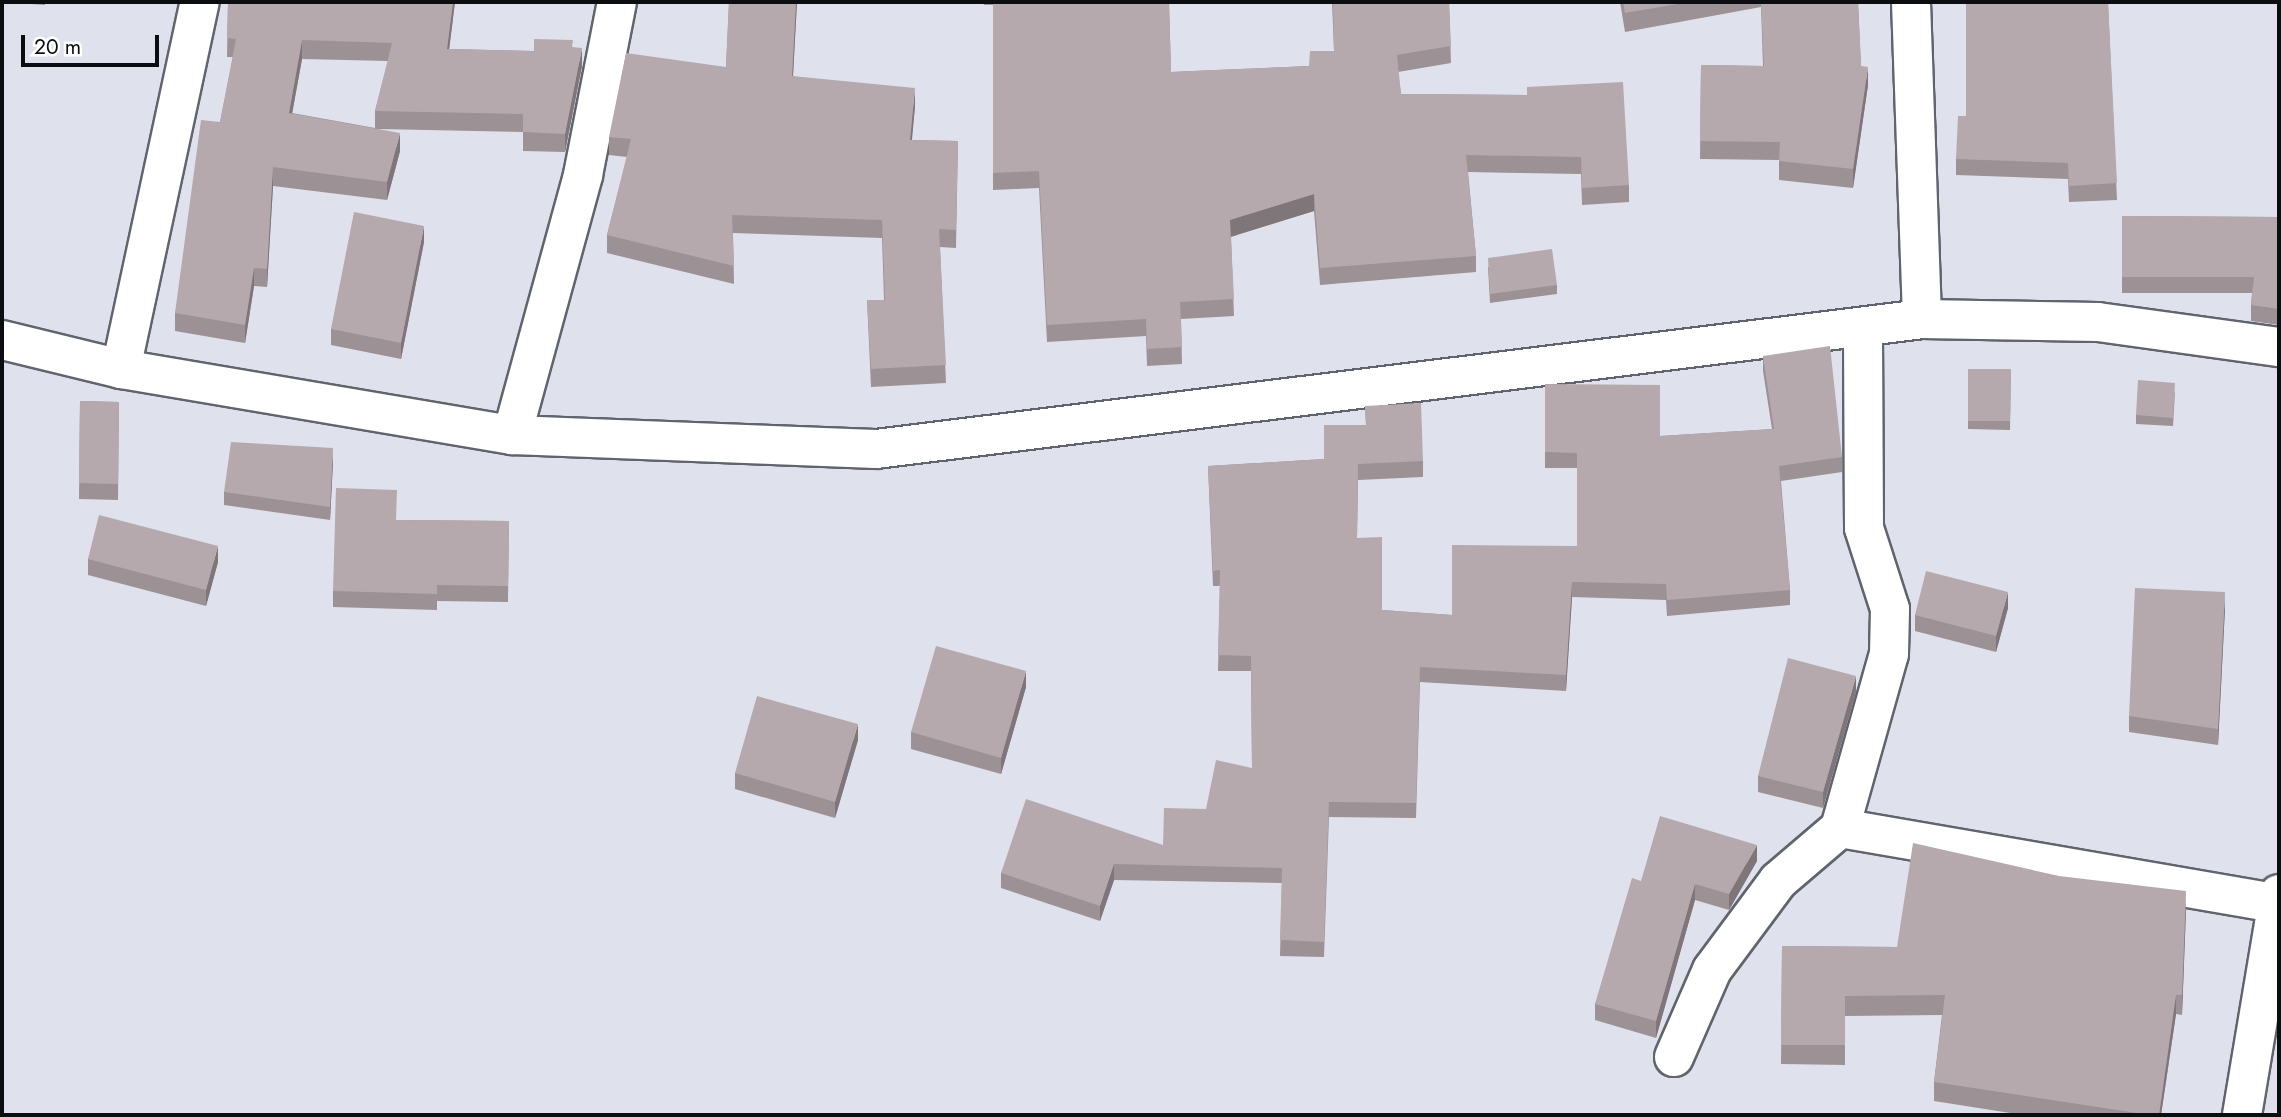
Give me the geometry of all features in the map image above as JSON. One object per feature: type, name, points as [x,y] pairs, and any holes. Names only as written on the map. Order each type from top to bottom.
[{"type":"street","points":[[121,369],[200,2]]},
{"type":"street","points":[[512,435],[583,175],[617,2]]},
{"type":"street","points":[[1911,2],[1922,319]]},
{"type":"street","points":[[2,340],[121,369],[512,435],[876,449],[1922,319],[2098,322],[2279,347]]},
{"type":"street","points":[[1674,1057],[1713,970],[1778,881],[1840,828],[1889,654],[1890,609],[1864,528],[1863,328]]},
{"type":"street","points":[[1840,828],[2278,899],[2242,1115]]},
{"type":"building","points":[[228,2],[453,2],[447,49],[534,51],[534,39],[573,40],[572,47],[582,48],[565,134],[523,132],[523,114],[375,111],[392,43],[302,40],[289,113],[400,133],[387,182],[273,167],[267,269],[254,268],[245,325],[175,313],[201,120],[220,122],[236,39],[227,38]]},
{"type":"building","points":[[729,2],[796,2],[792,76],[915,88],[910,140],[958,141],[956,230],[939,229],[946,365],[871,369],[867,300],[885,300],[882,220],[732,215],[734,266],[607,235],[631,139],[609,137],[626,53],[726,67]]},
{"type":"building","points":[[993,2],[1169,2],[1171,72],[1309,66],[1310,51],[1334,51],[1333,2],[1449,2],[1451,46],[1397,55],[1401,94],[1527,95],[1527,87],[1623,82],[1629,185],[1582,188],[1581,157],[1466,155],[1476,256],[1320,268],[1314,194],[1230,220],[1234,299],[1180,302],[1182,347],[1147,349],[1146,319],[1047,325],[1039,171],[993,173]]},
{"type":"building","points":[[1623,2],[1689,2],[1625,13]]},
{"type":"building","points":[[1761,2],[1858,2],[1861,66],[1868,67],[1853,169],[1779,161],[1780,142],[1700,141],[1701,65],[1764,66]]},
{"type":"building","points":[[1966,2],[2108,2],[2117,183],[2069,186],[2068,163],[1956,159],[1958,116],[1966,116]]},
{"type":"building","points":[[354,212],[424,226],[401,343],[331,329]]},
{"type":"building","points":[[2122,216],[2279,217],[2279,309],[2251,305],[2254,277],[2122,277]]},
{"type":"building","points":[[1552,249],[1557,285],[1490,294],[1488,258]]},
{"type":"building","points":[[1830,346],[1842,457],[1779,466],[1790,590],[1667,600],[1666,584],[1572,582],[1566,675],[1420,667],[1416,803],[1329,802],[1324,942],[1280,940],[1282,868],[1114,864],[1100,906],[1001,873],[1026,799],[1163,845],[1164,808],[1206,809],[1216,760],[1252,768],[1251,656],[1218,655],[1220,570],[1213,571],[1208,466],[1324,459],[1324,425],[1366,425],[1365,406],[1421,403],[1423,461],[1358,464],[1357,538],[1382,537],[1382,610],[1452,615],[1452,545],[1577,546],[1577,453],[1545,452],[1545,384],[1660,385],[1660,436],[1774,429],[1763,356]]},
{"type":"building","points":[[1968,369],[2011,369],[2010,421],[1968,421]]},
{"type":"building","points":[[2138,380],[2175,383],[2173,418],[2136,415]]},
{"type":"building","points":[[80,401],[119,402],[118,484],[79,483]]},
{"type":"building","points":[[231,442],[333,448],[330,507],[224,492]]},
{"type":"building","points":[[336,488],[397,490],[396,520],[509,521],[508,586],[437,585],[437,594],[333,591]]},
{"type":"building","points":[[99,515],[218,546],[206,590],[88,559]]},
{"type":"building","points":[[1926,571],[2008,592],[1996,636],[1915,615]]},
{"type":"building","points":[[2135,588],[2225,592],[2218,729],[2129,716]]},
{"type":"building","points":[[936,646],[1026,671],[1001,758],[911,732]]},
{"type":"building","points":[[1788,658],[1856,676],[1823,792],[1758,776]]},
{"type":"building","points":[[757,696],[858,724],[835,802],[735,773]]},
{"type":"building","points":[[1660,816],[1757,845],[1729,894],[1695,884],[1656,1021],[1595,1004],[1632,878],[1641,881]]},
{"type":"building","points":[[1913,843],[2059,876],[2186,891],[2182,995],[2176,995],[2159,1115],[1934,1082],[1945,995],[1845,996],[1845,1045],[1781,1045],[1782,946],[1897,947]]}]
